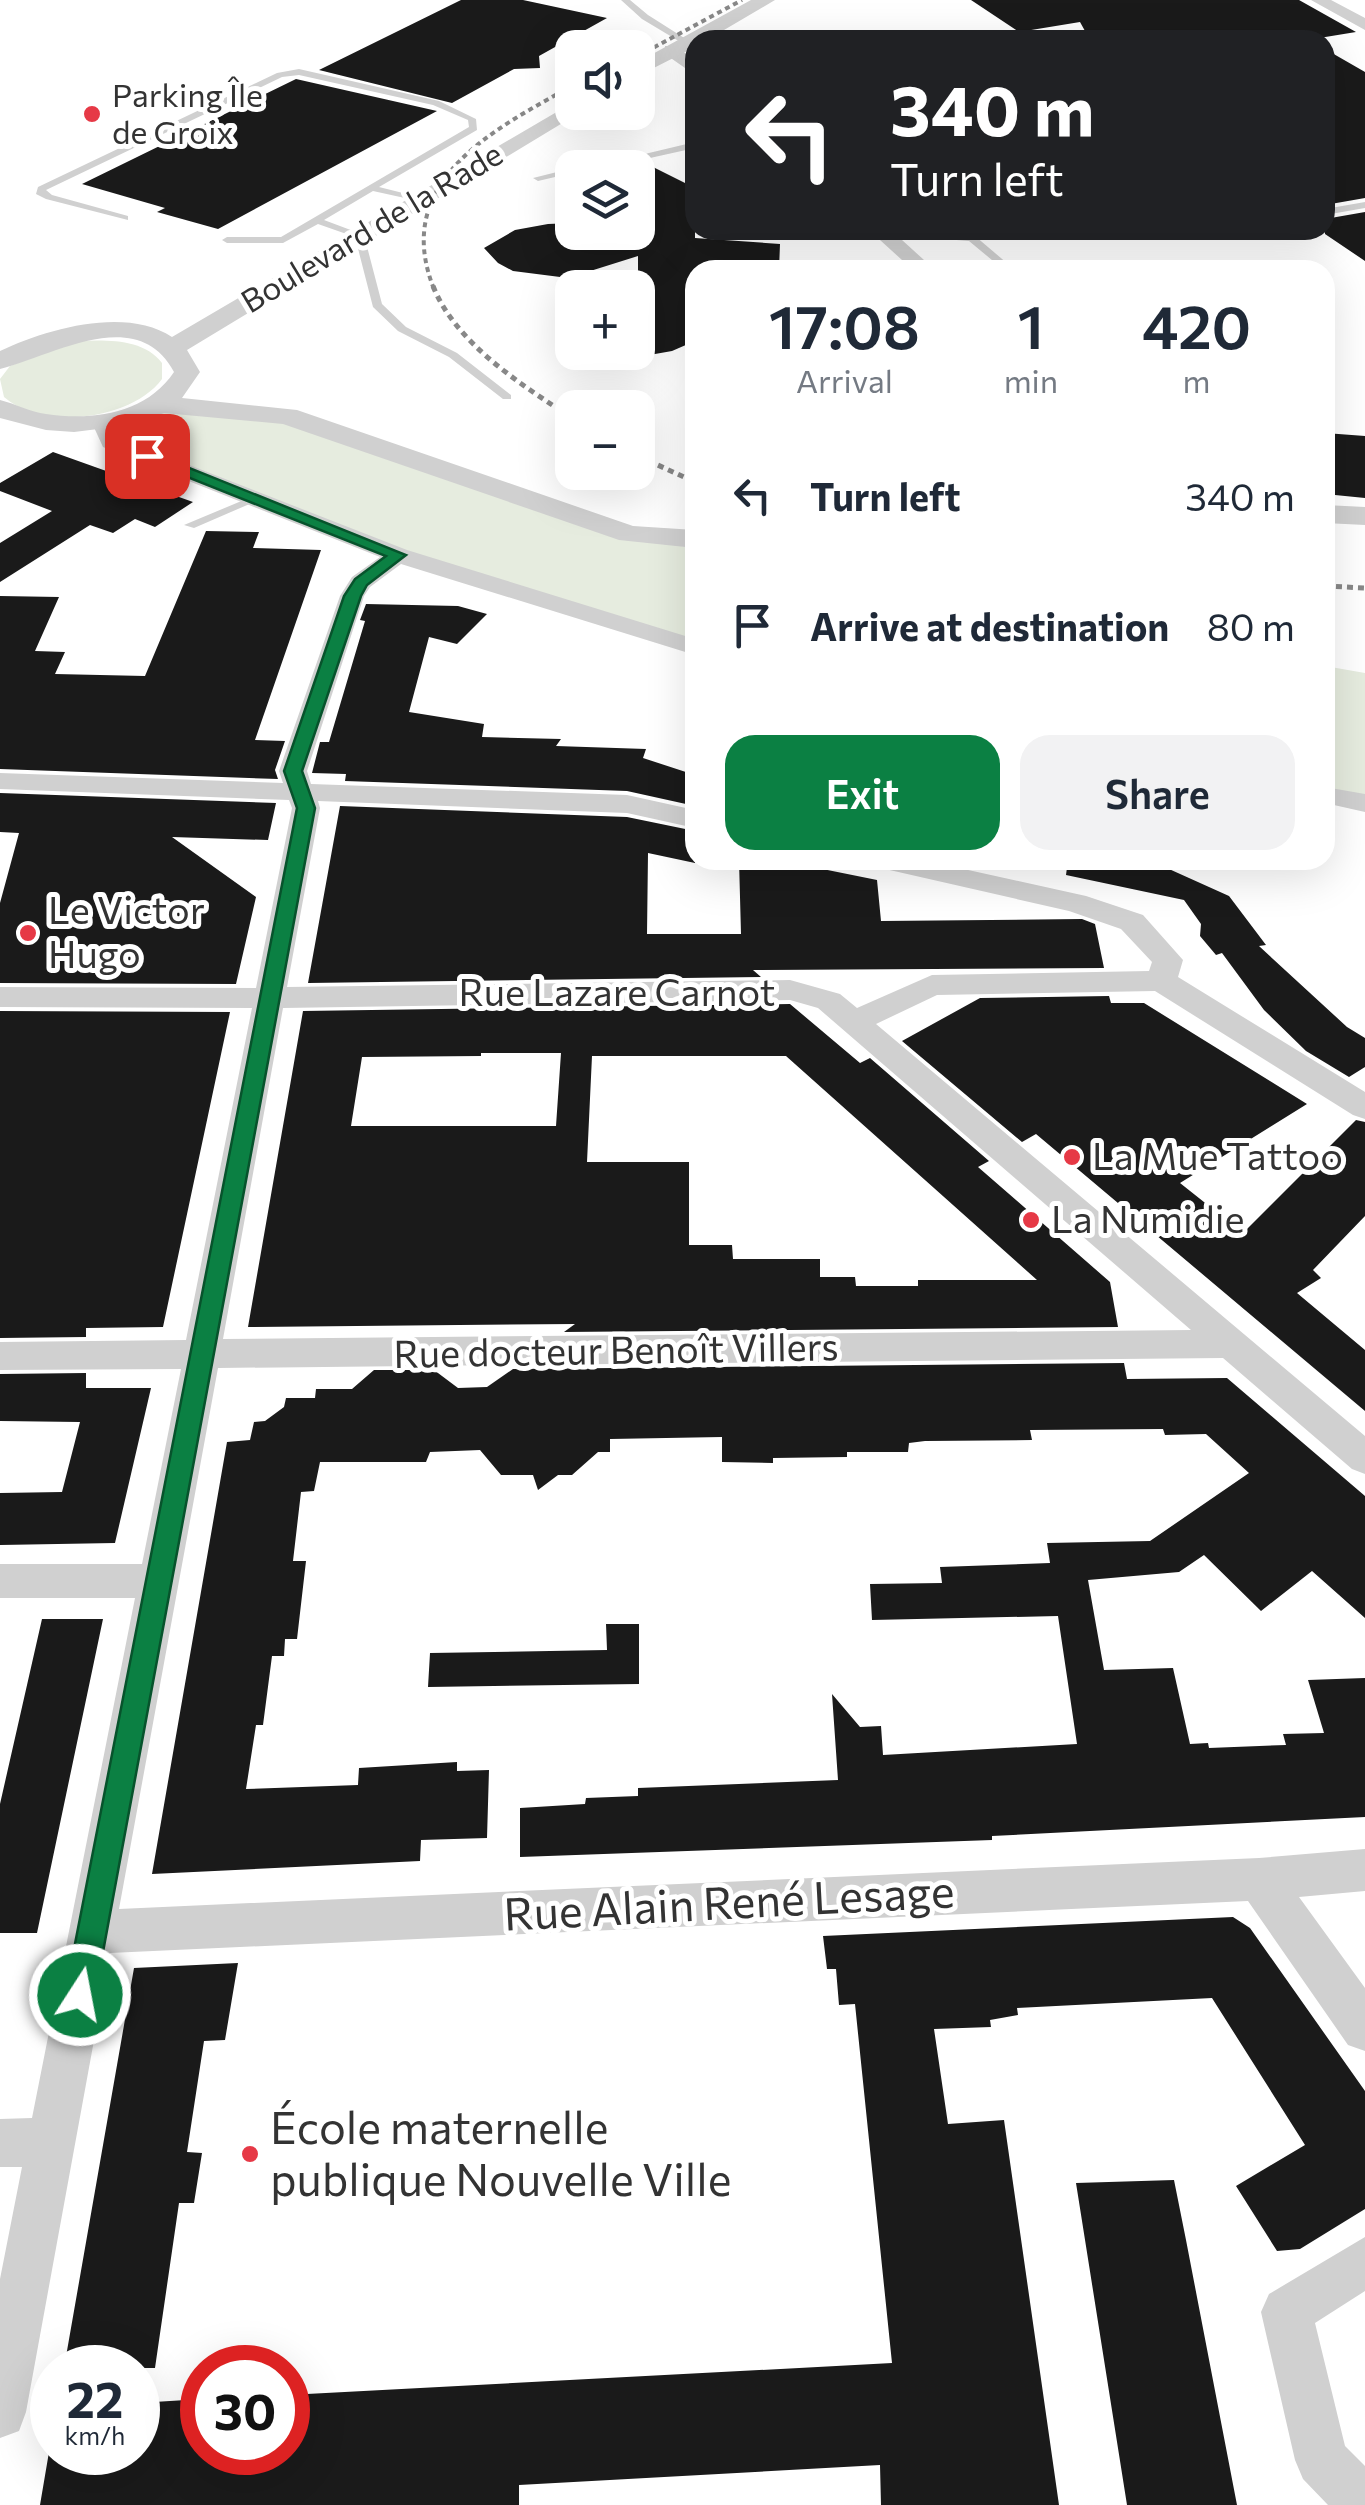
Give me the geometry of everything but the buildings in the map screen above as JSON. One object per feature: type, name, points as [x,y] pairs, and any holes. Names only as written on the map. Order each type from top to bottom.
[{"type":"street","points":[[708,30],[764,0]]},
{"type":"street","points":[[1319,0],[1357,15],[1365,25]]},
{"type":"street","points":[[655,60],[685,42]]},
{"type":"street","points":[[678,46],[685,56]]},
{"type":"street","name":"Boulevard de la Rade","points":[[172,348],[555,119]]},
{"type":"street","points":[[890,240],[913,260]]},
{"type":"street","points":[[0,361],[50,338],[94,332],[142,336],[172,348],[182,357],[187,372],[183,381],[158,404],[103,423],[52,424],[5,416]]},
{"type":"street","points":[[158,404],[287,416],[629,534],[685,538]]},
{"type":"street","points":[[103,423],[111,442],[398,555],[685,643]]},
{"type":"street","points":[[1335,514],[1365,516]]},
{"type":"street","points":[[0,2412],[306,808],[293,771],[352,596],[361,582],[398,555]]},
{"type":"street","points":[[0,781],[626,804],[685,817]]},
{"type":"street","points":[[1335,798],[1365,804]]},
{"type":"street","points":[[927,870],[1076,903],[1132,922],[1168,960],[1160,981]]},
{"type":"street","points":[[856,1020],[932,985],[1160,981],[1365,1108]]},
{"type":"street","name":"Rue Lazare Carnot","points":[[0,997],[272,998],[790,990],[829,1002],[856,1020],[1365,1458]]},
{"type":"street","name":"Rue docteur Benoît Villers","points":[[0,1356],[1232,1344]]},
{"type":"street","points":[[0,1580],[158,1581]]},
{"type":"street","name":"Rue Alain René Lesage","points":[[92,1932],[1259,1879],[1365,1870]]},
{"type":"street","points":[[1259,1879],[1365,2028]]},
{"type":"street","points":[[0,2143],[52,2142]]},
{"type":"street","points":[[1365,2262],[1287,2312],[1322,2460],[1365,2504]]},
{"type":"lane","points":[[626,0],[678,46]]},
{"type":"lane","points":[[125,218],[49,197],[41,190],[290,72],[436,103],[472,119],[474,128],[283,240],[226,240]]},
{"type":"lane","points":[[655,154],[685,148]]},
{"type":"lane","points":[[538,178],[555,174]]},
{"type":"lane","points":[[374,189],[420,200]]},
{"type":"lane","points":[[1335,210],[1365,205]]},
{"type":"lane","points":[[319,221],[360,236],[377,306],[402,329],[453,355],[507,397]]},
{"type":"lane","points":[[974,240],[998,260]]},
{"type":"lane","points":[[190,525],[254,499]]},
{"type":"shaded area","points":[[77,341],[123,342],[145,349],[162,363],[162,379],[130,404],[86,416],[40,414],[20,408],[4,397],[0,379],[10,366]]},
{"type":"shaded area","points":[[158,404],[287,416],[629,534],[685,547],[685,644],[398,555],[111,442],[103,423]]},
{"type":"shaded area","points":[[1335,668],[1365,673],[1365,803],[1335,797]]},
{"type":"railway","points":[[686,30],[742,0]]},
{"type":"railway","points":[[655,47],[685,31]]},
{"type":"railway","points":[[433,287],[424,251],[426,218],[438,189],[482,141],[555,96]]},
{"type":"railway","points":[[433,287],[457,326],[474,345],[555,406]]},
{"type":"railway","points":[[655,464],[685,477]]},
{"type":"railway","points":[[1335,586],[1365,588]]},
{"type":"place","name":"Parking Île de Groix","points":[[92,114]]},
{"type":"place","name":"Le Victor Hugo","points":[[28,933]]},
{"type":"place","name":"La Mue Tattoo","points":[[1072,1157]]},
{"type":"place","name":"La Numidie","points":[[1031,1220]]},
{"type":"place","name":"École maternelle publique Nouvelle Ville","points":[[250,2154]]},
{"type":"route","points":[[80,1995],[147,1650],[204,1326],[268,1021],[306,808],[293,771],[352,596],[361,582],[398,555],[147,456]]}]
